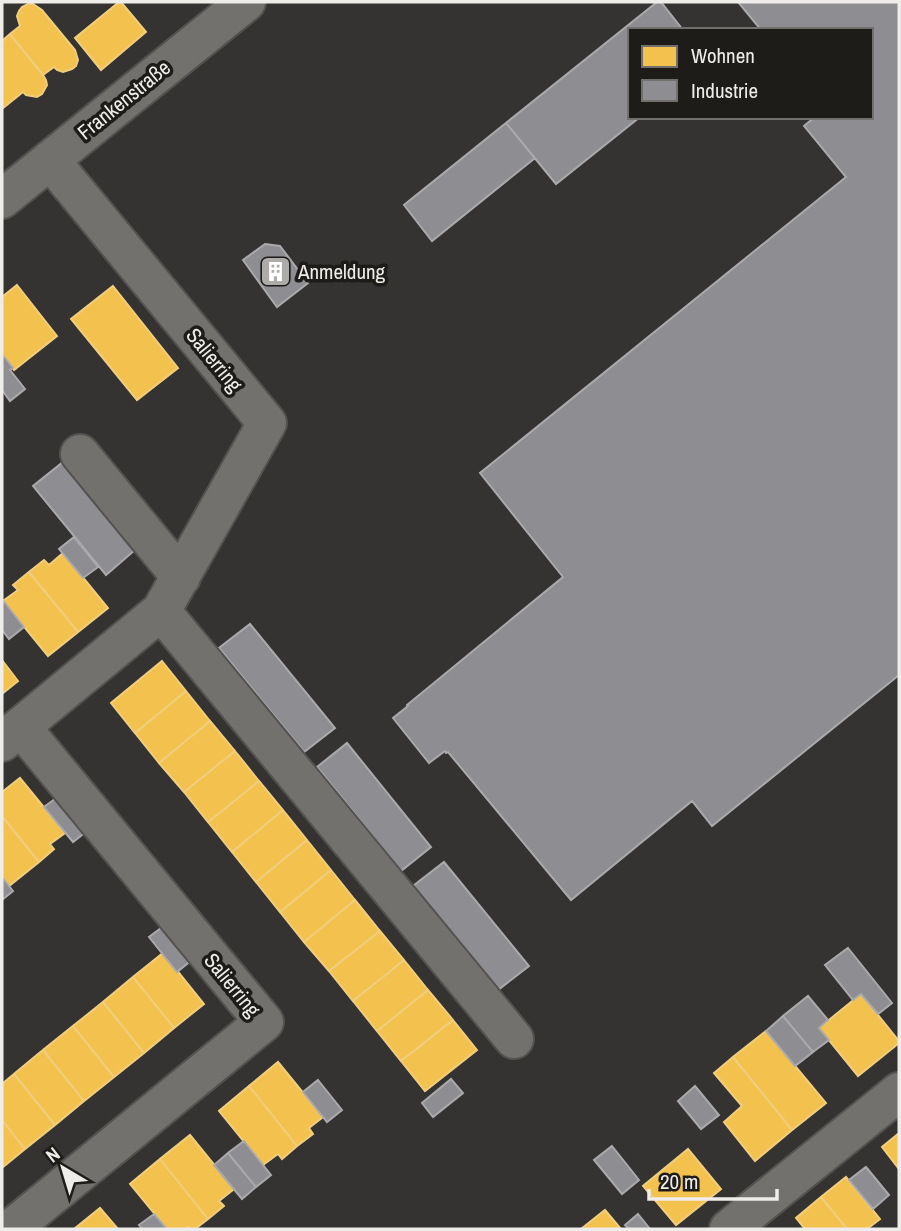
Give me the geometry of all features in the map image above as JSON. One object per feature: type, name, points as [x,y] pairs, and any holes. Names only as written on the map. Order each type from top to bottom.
[{"type":"street","name":"Frankenstraße","points":[[2,199],[246,2]]},
{"type":"street","name":"Salierring","points":[[11,1229],[264,1023],[11,734],[161,611],[267,423],[50,160]]},
{"type":"street","points":[[80,454],[181,577]]},
{"type":"street","points":[[161,611],[513,1039]]},
{"type":"street","points":[[729,1229],[899,1092]]},
{"type":"building: Wohnen","points":[[119,2],[146,32],[101,70],[75,38]]},
{"type":"building: Wohnen","points":[[28,4],[42,10],[75,50],[78,60],[72,69],[63,72],[54,67],[43,75],[10,34],[20,26],[17,16],[22,7]]},
{"type":"building: Wohnen","points":[[10,34],[43,75],[47,85],[37,97],[23,92],[2,109],[2,41]]},
{"type":"building: Wohnen","points":[[17,285],[57,336],[14,370],[2,354],[2,297]]},
{"type":"building: Wohnen","points":[[113,286],[178,368],[137,400],[71,319]]},
{"type":"building: Wohnen","points":[[63,553],[108,608],[78,632],[29,572],[44,560],[49,565]]},
{"type":"building: Wohnen","points":[[29,572],[78,632],[48,656],[3,601],[18,590],[13,585]]},
{"type":"building: Wohnen","points":[[2,660],[18,681],[2,694]]},
{"type":"building: Wohnen","points":[[162,661],[186,691],[135,733],[111,703]]},
{"type":"building: Wohnen","points":[[186,691],[210,721],[159,763],[135,733]]},
{"type":"building: Wohnen","points":[[210,721],[235,751],[184,792],[159,763]]},
{"type":"building: Wohnen","points":[[235,751],[259,781],[208,822],[184,792]]},
{"type":"building: Wohnen","points":[[20,778],[65,833],[50,844],[54,849],[39,862],[2,816],[2,792]]},
{"type":"building: Wohnen","points":[[259,781],[283,810],[232,852],[208,822]]},
{"type":"building: Wohnen","points":[[283,810],[307,840],[256,882],[232,852]]},
{"type":"building: Wohnen","points":[[2,816],[39,862],[9,886],[2,877]]},
{"type":"building: Wohnen","points":[[307,840],[331,870],[280,912],[256,882]]},
{"type":"building: Wohnen","points":[[331,870],[355,900],[304,942],[280,912]]},
{"type":"building: Wohnen","points":[[355,900],[380,931],[329,971],[304,942]]},
{"type":"building: Wohnen","points":[[380,931],[404,960],[353,1001],[329,971]]},
{"type":"building: Wohnen","points":[[163,953],[204,1004],[174,1028],[133,977]]},
{"type":"building: Wohnen","points":[[404,960],[428,990],[377,1031],[353,1001]]},
{"type":"building: Wohnen","points":[[133,977],[174,1028],[144,1053],[103,1002]]},
{"type":"building: Wohnen","points":[[428,990],[453,1020],[401,1061],[377,1031]]},
{"type":"building: Wohnen","points":[[861,994],[899,1043],[858,1076],[819,1028]]},
{"type":"building: Wohnen","points":[[103,1002],[144,1053],[114,1077],[73,1026]]},
{"type":"building: Wohnen","points":[[453,1020],[477,1050],[425,1091],[401,1061]]},
{"type":"building: Wohnen","points":[[73,1026],[114,1077],[84,1101],[43,1050]]},
{"type":"building: Wohnen","points":[[766,1031],[826,1103],[792,1130],[733,1057]]},
{"type":"building: Wohnen","points":[[43,1050],[84,1101],[55,1125],[14,1074]]},
{"type":"building: Wohnen","points":[[733,1057],[792,1130],[755,1161],[724,1122],[742,1106],[714,1073]]},
{"type":"building: Wohnen","points":[[278,1062],[323,1117],[309,1128],[313,1134],[297,1146],[249,1086]]},
{"type":"building: Wohnen","points":[[14,1074],[55,1125],[25,1149],[2,1120],[2,1084]]},
{"type":"building: Wohnen","points":[[249,1086],[297,1146],[282,1159],[278,1154],[263,1165],[219,1111]]},
{"type":"building: Wohnen","points":[[2,1120],[25,1149],[2,1168]]},
{"type":"building: Wohnen","points":[[899,1133],[899,1169],[882,1147]]},
{"type":"building: Wohnen","points":[[190,1135],[234,1189],[219,1201],[224,1206],[208,1219],[160,1159]]},
{"type":"building: Wohnen","points":[[688,1149],[721,1189],[676,1225],[643,1186]]},
{"type":"building: Wohnen","points":[[160,1159],[208,1219],[195,1229],[167,1229],[130,1184]]},
{"type":"building: Wohnen","points":[[846,1177],[880,1219],[867,1229],[847,1229],[821,1197]]},
{"type":"building: Wohnen","points":[[821,1197],[847,1229],[805,1229],[796,1218]]},
{"type":"building: Wohnen","points":[[100,1208],[118,1229],[74,1229]]},
{"type":"building: Wohnen","points":[[605,1210],[621,1229],[581,1229]]},
{"type":"building: Industrie","points":[[657,2],[661,2],[681,28],[628,28],[628,119],[637,119],[556,184],[506,123]]},
{"type":"building: Industrie","points":[[738,2],[899,2],[899,675],[712,826],[692,801],[571,900],[448,752],[445,751],[429,763],[393,718],[563,577],[480,473],[846,177],[804,126],[813,119],[873,119],[873,28],[759,28]]},
{"type":"building: Industrie","points":[[506,123],[535,158],[432,241],[404,205]]},
{"type":"building: Industrie","name":"Anmeldung","points":[[265,244],[280,246],[308,283],[277,307],[243,260]]},
{"type":"building: Industrie","points":[[2,354],[13,368],[10,370],[25,389],[10,401],[2,390]]},
{"type":"building: Industrie","points":[[63,462],[135,550],[106,575],[33,486]]},
{"type":"building: Industrie","points":[[74,537],[98,567],[83,578],[59,549]]},
{"type":"building: Industrie","points":[[2,599],[24,627],[9,639],[2,630]]},
{"type":"building: Industrie","points":[[250,624],[335,728],[304,752],[219,648]]},
{"type":"building: Industrie","points":[[347,743],[431,847],[401,871],[317,767]]},
{"type":"building: Industrie","points":[[59,796],[87,831],[73,842],[44,807]]},
{"type":"building: Industrie","points":[[444,862],[529,966],[498,990],[413,886]]},
{"type":"building: Industrie","points":[[2,877],[13,891],[2,900]]},
{"type":"building: Industrie","points":[[165,925],[193,959],[177,972],[149,937]]},
{"type":"building: Industrie","points":[[848,948],[892,1003],[878,1014],[861,994],[853,1000],[825,965]]},
{"type":"building: Industrie","points":[[808,996],[828,1020],[819,1028],[829,1040],[813,1052],[783,1016]]},
{"type":"building: Industrie","points":[[783,1016],[813,1052],[795,1066],[766,1031]]},
{"type":"building: Industrie","points":[[451,1079],[463,1093],[433,1117],[422,1103]]},
{"type":"building: Industrie","points":[[318,1080],[342,1110],[327,1122],[303,1092]]},
{"type":"building: Industrie","points":[[695,1086],[719,1115],[701,1129],[678,1101]]},
{"type":"building: Industrie","points":[[244,1141],[271,1175],[256,1187],[228,1153]]},
{"type":"building: Industrie","points":[[612,1146],[639,1180],[622,1194],[594,1160]]},
{"type":"building: Industrie","points":[[228,1153],[256,1187],[242,1199],[214,1165]]},
{"type":"building: Industrie","points":[[866,1167],[889,1195],[873,1209],[849,1180]]},
{"type":"building: Industrie","points":[[154,1214],[167,1229],[142,1229],[139,1225]]},
{"type":"building: Industrie","points":[[638,1214],[650,1229],[629,1229],[625,1225]]},
{"type":"place","name":"Anmeldung","points":[[275,272]]}]
